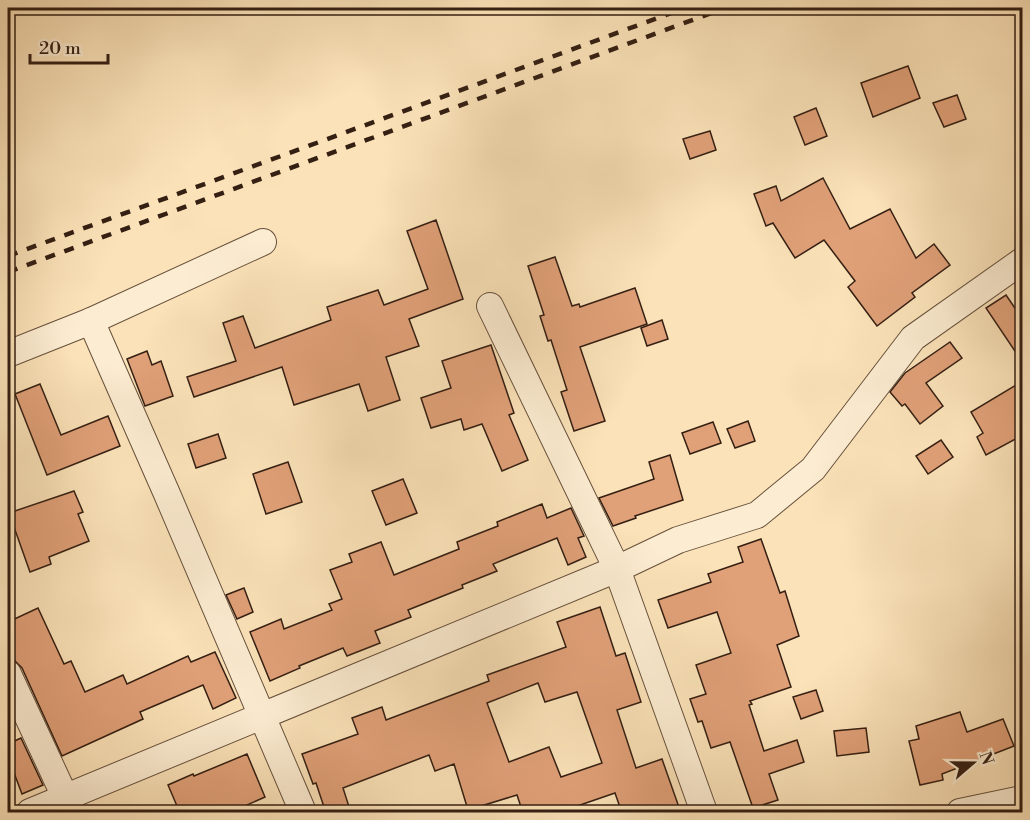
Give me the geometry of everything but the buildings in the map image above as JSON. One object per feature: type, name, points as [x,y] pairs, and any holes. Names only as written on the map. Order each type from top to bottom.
[{"type":"street","points":[[8,354],[91,321],[263,242]]},
{"type":"street","points":[[30,813],[69,805],[262,716],[617,569],[678,540],[757,515],[813,469],[913,338],[1023,261]]},
{"type":"street","points":[[490,306],[617,569],[704,813]]},
{"type":"street","points":[[91,321],[303,813]]},
{"type":"street","points":[[8,674],[69,805]]},
{"type":"street","points":[[960,813],[1023,799]]},
{"type":"railway","points":[[8,256],[685,8]]},
{"type":"railway","points":[[8,272],[725,8]]}]
